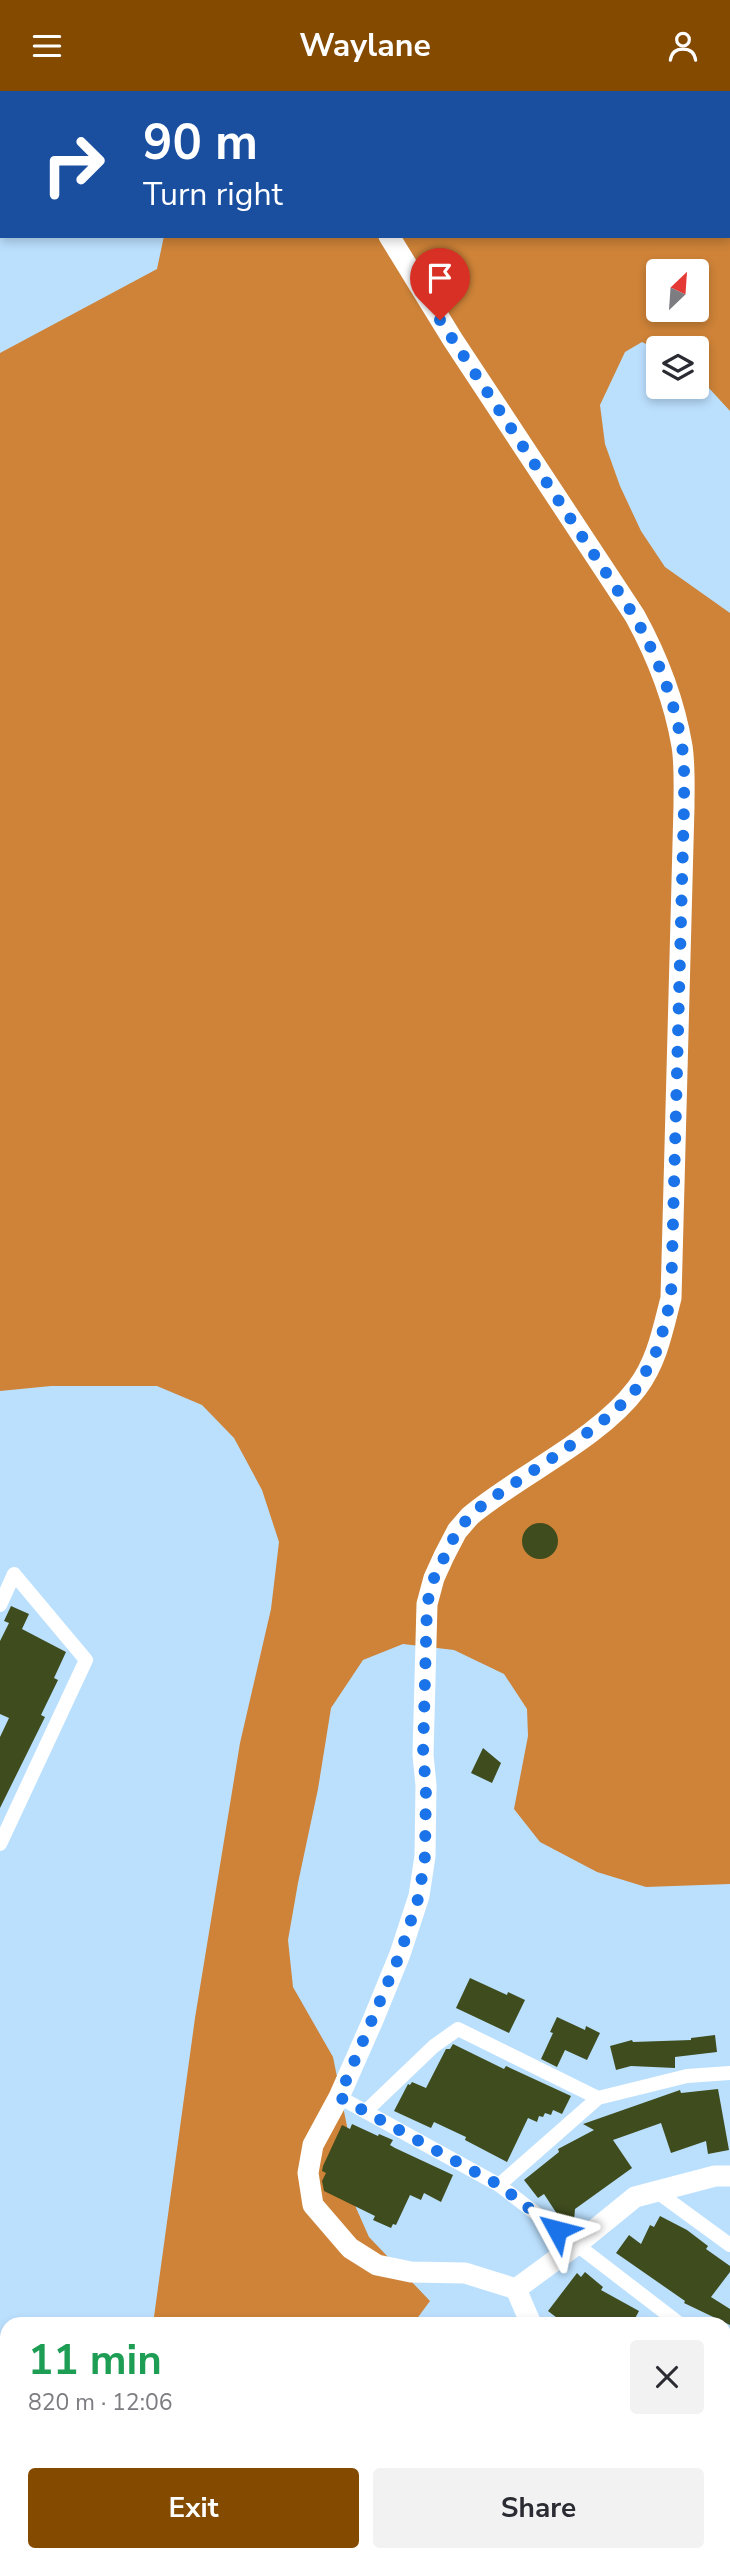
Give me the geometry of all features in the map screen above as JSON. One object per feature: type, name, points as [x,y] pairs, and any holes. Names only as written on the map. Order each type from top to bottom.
[{"type":"street","points":[[390,238],[453,340],[635,617],[656,655],[670,696],[682,748],[684,807],[671,1298],[659,1346],[638,1387],[613,1413],[470,1516],[457,1531],[434,1578],[427,1604],[423,1755],[426,1785],[425,1856],[419,1896],[400,1954],[339,2097],[313,2145],[308,2173],[313,2205],[350,2248],[377,2265],[411,2271],[466,2273],[516,2289],[528,2317]]},
{"type":"street","points":[[0,1605],[15,1574],[86,1660],[0,1844]]},
{"type":"street","points":[[365,2112],[434,2046],[458,2029],[598,2098]]},
{"type":"street","points":[[499,2185],[598,2098],[687,2076],[730,2073]]},
{"type":"street","points":[[339,2097],[499,2185],[671,2317]]},
{"type":"street","points":[[516,2289],[635,2197],[715,2176],[730,2176]]},
{"type":"street","points":[[656,2191],[730,2245]]},
{"type":"shaded area","points":[[164,238],[730,238],[730,411],[709,388],[709,336],[646,336],[646,344],[642,342],[625,352],[600,405],[605,444],[620,486],[641,531],[665,567],[730,613],[730,1884],[646,1887],[597,1872],[540,1842],[514,1809],[528,1736],[527,1709],[504,1674],[454,1650],[403,1644],[363,1660],[331,1708],[288,1940],[293,1987],[333,2057],[349,2136],[349,2192],[369,2237],[430,2301],[418,2317],[154,2317],[195,2018],[240,1743],[271,1609],[279,1542],[262,1490],[234,1438],[202,1405],[157,1386],[51,1386],[0,1391],[0,353],[157,269]]},
{"type":"building","points":[[540,1523],[552,1529],[558,1541],[552,1553],[540,1559],[528,1553],[522,1541],[528,1529]]},
{"type":"building","points":[[11,1606],[29,1614],[22,1629],[66,1652],[54,1678],[58,1680],[41,1715],[45,1717],[0,1808],[0,1737],[9,1718],[0,1714],[0,1641],[9,1623],[4,1621]]},
{"type":"building","points":[[483,1748],[501,1763],[492,1783],[471,1773]]},
{"type":"building","points":[[470,1978],[525,2000],[509,2033],[456,2008]]},
{"type":"building","points":[[557,2017],[585,2030],[586,2026],[600,2033],[587,2060],[565,2050],[557,2067],[541,2059]]},
{"type":"building","points":[[715,2035],[717,2052],[675,2057],[675,2068],[631,2066],[616,2070],[610,2046],[632,2040],[691,2040]]},
{"type":"building","points":[[453,2044],[504,2069],[506,2066],[571,2096],[562,2114],[553,2110],[551,2115],[545,2113],[543,2117],[539,2116],[537,2122],[528,2118],[507,2162],[465,2140],[466,2137],[434,2122],[431,2128],[394,2111],[408,2084],[412,2082],[426,2088],[446,2049],[450,2049]]},
{"type":"building","points":[[718,2089],[729,2150],[708,2154],[706,2141],[671,2153],[661,2123],[613,2140],[632,2168],[575,2209],[574,2221],[559,2217],[544,2194],[538,2198],[524,2180],[559,2152],[558,2149],[594,2130],[583,2124],[680,2090],[681,2093]]},
{"type":"building","points":[[352,2124],[393,2140],[390,2145],[395,2148],[453,2175],[441,2202],[424,2193],[421,2200],[410,2195],[396,2225],[393,2224],[391,2228],[373,2220],[375,2216],[324,2191],[322,2181],[326,2173],[322,2171],[323,2166],[342,2125],[350,2129]]},
{"type":"building","points":[[660,2216],[687,2230],[708,2246],[706,2249],[730,2266],[730,2272],[711,2297],[730,2309],[730,2317],[713,2317],[684,2303],[685,2301],[616,2253],[629,2235],[641,2244],[650,2225],[654,2227]]},
{"type":"building","points":[[585,2272],[603,2287],[601,2290],[639,2311],[636,2317],[556,2317],[548,2311],[577,2273],[581,2277]]},
{"type":"route","points":[[440,320],[635,617],[656,655],[670,696],[682,748],[684,807],[671,1298],[659,1346],[638,1387],[613,1413],[470,1516],[457,1531],[434,1578],[427,1604],[423,1755],[426,1785],[425,1856],[419,1896],[400,1954],[339,2097],[499,2185],[557,2230]]}]
